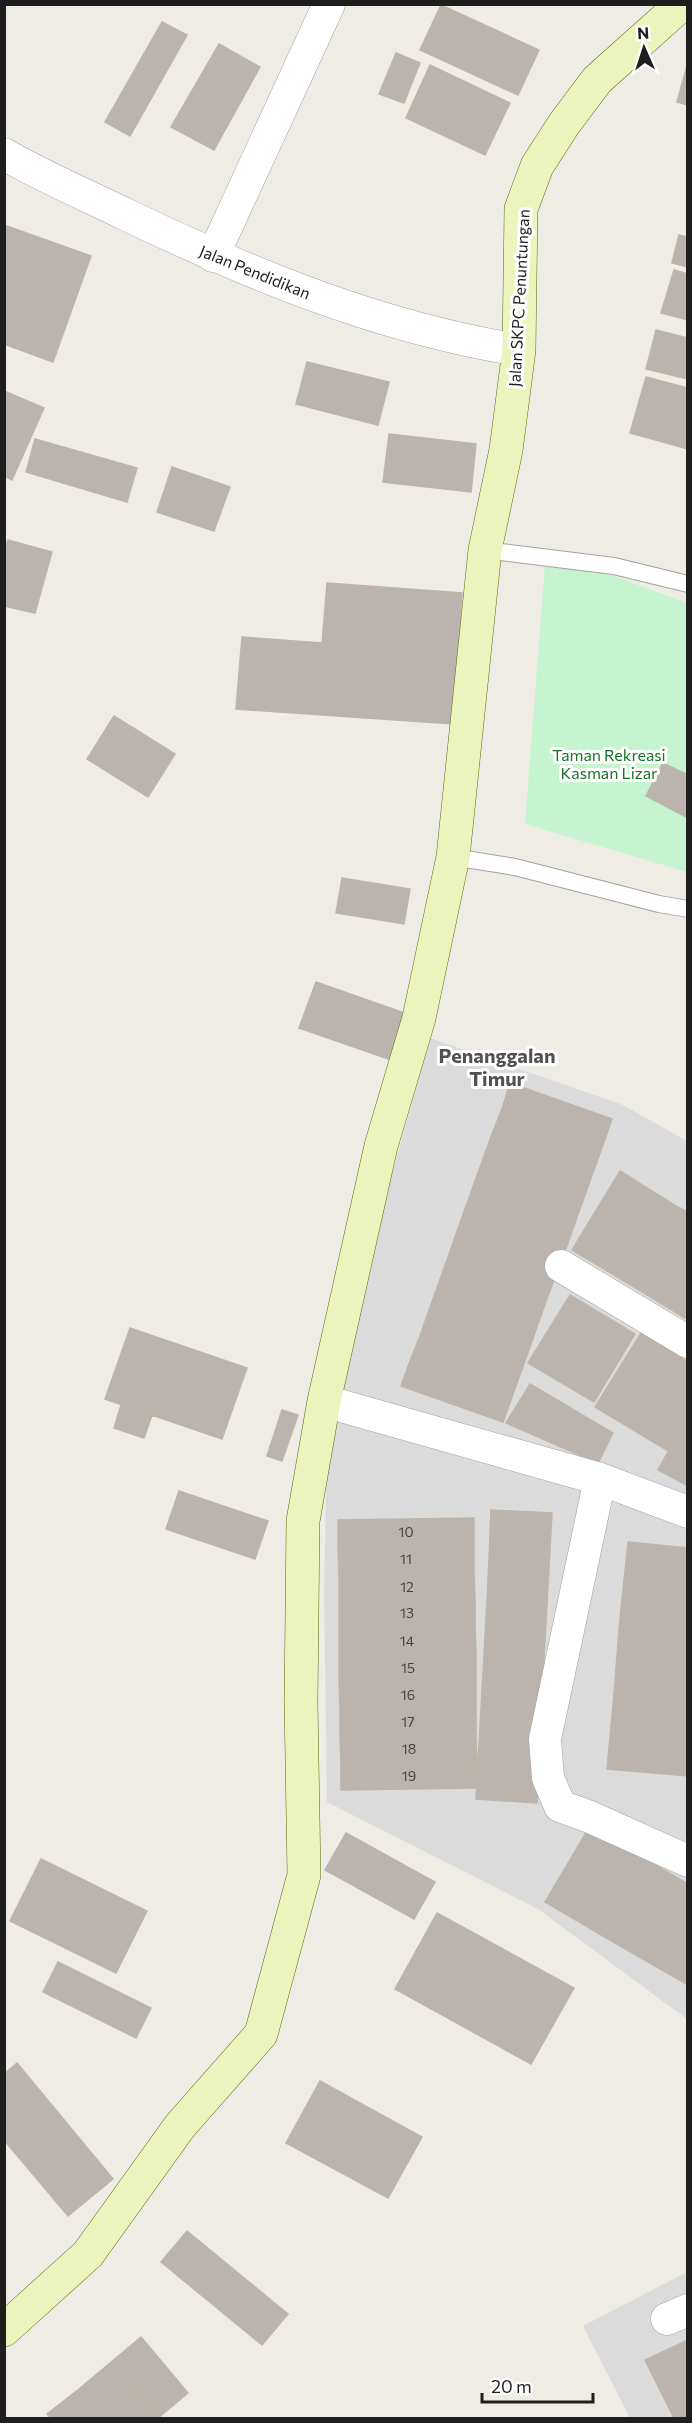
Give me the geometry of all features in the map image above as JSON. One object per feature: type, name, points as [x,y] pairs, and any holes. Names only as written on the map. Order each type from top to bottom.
[{"type":"street","points":[[213,256],[329,4]]},
{"type":"street","name":"Jalan SKPC Penuntungan","points":[[4,2330],[88,2254],[180,2126],[261,2034],[304,1875],[301,1702],[303,1521],[324,1401],[381,1146],[419,1018],[453,857],[485,550],[506,450],[519,350],[521,209],[537,166],[564,124],[597,80],[682,4]]},
{"type":"street","name":"Jalan Pendidikan","points":[[4,154],[213,256],[319,298],[398,323],[475,343],[519,350]]},
{"type":"street","points":[[561,1266],[687,1342]]},
{"type":"street","points":[[324,1401],[600,1479],[687,1512]]},
{"type":"street","points":[[600,1479],[545,1739],[548,1778],[560,1806],[590,1817],[687,1861]]},
{"type":"lane","points":[[485,550],[614,566],[687,584]]},
{"type":"lane","points":[[453,857],[515,867],[687,909]]},
{"type":"shaded area","points":[[430,1038],[623,1105],[687,1141],[687,2019],[538,1909],[327,1802],[324,1591],[327,1459],[374,1239]]},
{"type":"shaded area","points":[[687,2272],[687,2418],[630,2418],[583,2326]]},
{"type":"green space","name":"Taman Rekreasi Kasman Lizar","points":[[546,551],[687,603],[687,872],[525,824]]},
{"type":"building","points":[[441,5],[539,50],[518,95],[420,50]]},
{"type":"building","points":[[162,22],[187,35],[130,136],[105,122]]},
{"type":"building","points":[[219,44],[260,67],[214,150],[171,127]]},
{"type":"building","points":[[396,53],[420,63],[404,103],[379,94]]},
{"type":"building","points":[[688,62],[688,105],[677,102]]},
{"type":"building","points":[[430,65],[510,103],[485,155],[406,118]]},
{"type":"building","points":[[4,225],[91,256],[53,362],[4,344]]},
{"type":"building","points":[[679,235],[688,237],[688,267],[672,263]]},
{"type":"building","points":[[674,270],[688,274],[688,320],[661,313]]},
{"type":"building","points":[[656,330],[688,338],[688,379],[646,369]]},
{"type":"building","points":[[307,362],[389,382],[378,425],[296,404]]},
{"type":"building","points":[[646,377],[688,388],[688,449],[630,433]]},
{"type":"building","points":[[4,391],[44,408],[12,480],[4,476]]},
{"type":"building","points":[[389,434],[476,444],[471,492],[383,482]]},
{"type":"building","points":[[35,439],[137,468],[127,502],[26,472]]},
{"type":"building","points":[[172,467],[230,487],[214,531],[157,512]]},
{"type":"building","points":[[8,540],[52,552],[35,613],[4,606],[4,551]]},
{"type":"building","points":[[327,583],[462,593],[453,724],[236,709],[242,637],[322,643]]},
{"type":"building","points":[[114,716],[175,754],[148,797],[87,759]]},
{"type":"building","points":[[663,763],[688,775],[688,818],[646,796]]},
{"type":"building","points":[[342,878],[410,889],[404,924],[336,913]]},
{"type":"building","points":[[316,982],[413,1016],[397,1062],[299,1028]]},
{"type":"building","points":[[510,1083],[612,1119],[603,1145],[502,1109]]},
{"type":"building","points":[[502,1109],[603,1145],[594,1170],[492,1134]]},
{"type":"building","points":[[492,1134],[594,1170],[585,1195],[483,1159]]},
{"type":"building","points":[[483,1159],[585,1195],[576,1220],[474,1184]]},
{"type":"building","points":[[620,1171],[676,1206],[629,1284],[572,1250]]},
{"type":"building","points":[[474,1184],[576,1220],[567,1246],[465,1209]]},
{"type":"building","points":[[676,1206],[688,1212],[688,1314],[685,1318],[629,1284]]},
{"type":"building","points":[[465,1209],[567,1246],[557,1271],[456,1234]]},
{"type":"building","points":[[456,1234],[557,1271],[548,1296],[447,1260]]},
{"type":"building","points":[[447,1260],[548,1296],[539,1321],[438,1285]]},
{"type":"building","points":[[438,1285],[539,1321],[530,1347],[429,1310]]},
{"type":"building","points":[[570,1295],[635,1334],[594,1402],[528,1363]]},
{"type":"building","points":[[429,1310],[530,1347],[521,1372],[420,1336]]},
{"type":"building","points":[[130,1328],[247,1368],[222,1439],[105,1399]]},
{"type":"building","points":[[641,1333],[688,1362],[688,1416],[668,1451],[595,1407]]},
{"type":"building","points":[[420,1336],[521,1372],[512,1397],[410,1361]]},
{"type":"building","points":[[410,1361],[512,1397],[503,1422],[401,1386]]},
{"type":"building","points":[[530,1384],[613,1433],[598,1463],[506,1423]]},
{"type":"building","points":[[121,1405],[152,1415],[144,1438],[114,1428]]},
{"type":"building","points":[[282,1410],[298,1415],[282,1461],[267,1456]]},
{"type":"building","points":[[688,1416],[688,1486],[658,1470]]},
{"type":"building","points":[[179,1491],[268,1521],[255,1559],[166,1529]]},
{"type":"building","points":[[491,1510],[552,1513],[548,1586],[488,1582]]},
{"type":"building","points":[[474,1518],[474,1545],[338,1547],[338,1520]]},
{"type":"building","points":[[628,1542],[688,1548],[688,1624],[620,1618]]},
{"type":"building","points":[[474,1545],[474,1572],[339,1574],[338,1547]]},
{"type":"building","points":[[474,1572],[475,1599],[339,1601],[339,1574]]},
{"type":"building","points":[[488,1582],[548,1586],[544,1658],[484,1655]]},
{"type":"building","points":[[475,1599],[475,1626],[339,1628],[339,1601]]},
{"type":"building","points":[[620,1618],[688,1624],[688,1700],[614,1694]]},
{"type":"building","points":[[475,1626],[476,1653],[339,1655],[339,1628]]},
{"type":"building","points":[[476,1653],[476,1680],[339,1682],[339,1655]]},
{"type":"building","points":[[484,1655],[544,1658],[540,1730],[480,1727]]},
{"type":"building","points":[[476,1680],[476,1707],[340,1709],[339,1682]]},
{"type":"building","points":[[614,1694],[688,1700],[688,1776],[607,1769]]},
{"type":"building","points":[[476,1707],[476,1735],[340,1736],[340,1709]]},
{"type":"building","points":[[480,1727],[540,1730],[537,1803],[476,1799]]},
{"type":"building","points":[[476,1735],[477,1762],[341,1763],[340,1736]]},
{"type":"building","points":[[477,1762],[477,1788],[341,1790],[341,1763]]},
{"type":"building","points":[[590,1826],[664,1870],[620,1946],[545,1902]]},
{"type":"building","points":[[346,1833],[435,1882],[414,1919],[325,1870]]},
{"type":"building","points":[[41,1859],[147,1911],[116,1973],[10,1921]]},
{"type":"building","points":[[664,1870],[688,1884],[688,1985],[620,1946]]},
{"type":"building","points":[[437,1913],[574,1988],[531,2064],[395,1989]]},
{"type":"building","points":[[58,1962],[151,2008],[136,2038],[43,1992]]},
{"type":"building","points":[[17,2063],[113,2179],[68,2216],[4,2140],[4,2074]]},
{"type":"building","points":[[320,2081],[422,2137],[388,2198],[286,2143]]},
{"type":"building","points":[[187,2231],[288,2314],[262,2345],[161,2262]]},
{"type":"building","points":[[141,2337],[188,2393],[158,2418],[110,2363]]},
{"type":"building","points":[[688,2340],[688,2418],[674,2418],[645,2360]]},
{"type":"building","points":[[110,2363],[156,2418],[104,2418],[79,2389]]},
{"type":"building","points":[[79,2389],[104,2418],[51,2418],[47,2414]]},
{"type":"district","name":"Penanggalan Timur","points":[[497,1068]]}]
